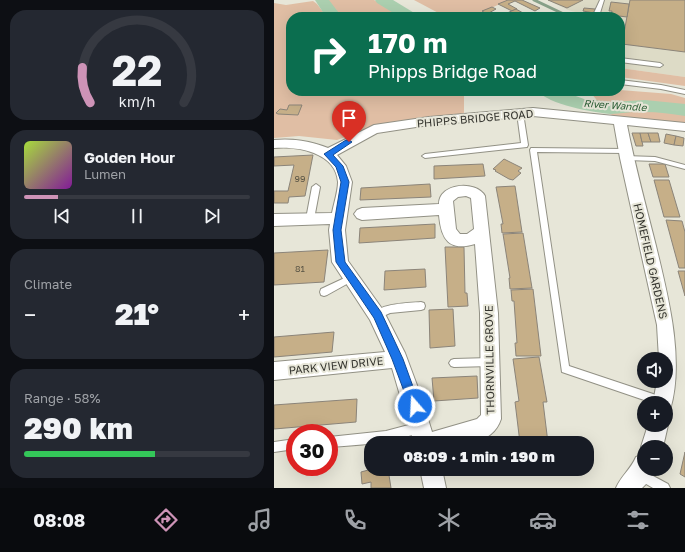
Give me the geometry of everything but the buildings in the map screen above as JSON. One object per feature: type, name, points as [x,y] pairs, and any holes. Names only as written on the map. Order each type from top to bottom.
[{"type":"street","name":"PHIPPS BRIDGE ROAD","points":[[328,154],[374,129],[429,121],[533,112],[685,127]]},
{"type":"street","name":"HOMEFIELD GARDENS","points":[[620,120],[626,155],[670,347],[669,374],[665,396]]},
{"type":"street","points":[[274,144],[286,143],[316,148],[328,154],[339,166],[345,182],[337,230],[340,262],[378,315],[398,359],[423,436]]},
{"type":"street","name":"THORNVILLE GROVE","points":[[446,209],[446,199],[452,193],[460,191],[473,193],[478,196],[489,313],[491,419],[483,428],[455,436]]},
{"type":"street","points":[[362,214],[446,209],[449,233],[452,237],[458,240],[468,240],[475,237],[482,231]]},
{"type":"street","points":[[274,220],[339,218]]},
{"type":"street","name":"PARK VIEW DRIVE","points":[[274,371],[398,359]]},
{"type":"street","points":[[432,476],[435,488]]},
{"type":"lane","points":[[597,12],[602,0]]},
{"type":"lane","points":[[625,61],[660,65]]},
{"type":"lane","points":[[625,83],[661,87],[685,92]]},
{"type":"lane","points":[[425,156],[525,145],[520,113]]},
{"type":"lane","points":[[646,396],[565,369],[533,150],[626,155],[655,159],[685,167]]},
{"type":"lane","points":[[310,219],[316,187]]},
{"type":"lane","points":[[324,292],[351,278]]},
{"type":"lane","points":[[378,315],[389,309],[421,306]]},
{"type":"lane","points":[[454,363],[490,362]]},
{"type":"lane","points":[[392,436],[401,434],[412,436]]},
{"type":"lane","points":[[338,441],[364,440]]},
{"type":"lane","points":[[274,447],[286,445]]},
{"type":"lane","points":[[637,476],[664,488]]},
{"type":"shaded area","points":[[325,0],[374,0],[395,12],[336,12]]},
{"type":"shaded area","points":[[414,0],[509,0],[482,12],[437,12]]},
{"type":"shaded area","points":[[547,0],[685,0],[685,77],[625,69],[625,12],[576,12]]},
{"type":"shaded area","points":[[313,1],[323,12],[286,12],[286,96],[464,96],[464,116],[374,127],[337,140],[299,136],[274,138],[274,3],[286,5]]},
{"type":"shaded area","points":[[625,69],[685,77],[685,86],[625,78]]},
{"type":"shaded area","points":[[625,90],[671,94],[685,98],[685,125],[622,118],[608,113],[594,96],[625,96]]},
{"type":"waterway","name":"River Wandle","points":[[322,0],[330,12]]},
{"type":"waterway","name":"River Wandle","points":[[382,0],[402,12]]},
{"type":"waterway","points":[[534,0],[559,12]]},
{"type":"waterway","name":"River Wandle","points":[[558,96],[583,104],[611,108],[645,106],[685,110]]},
{"type":"route","points":[[349,142],[328,154],[339,166],[345,182],[337,230],[340,262],[378,315],[398,359],[415,406]]}]
